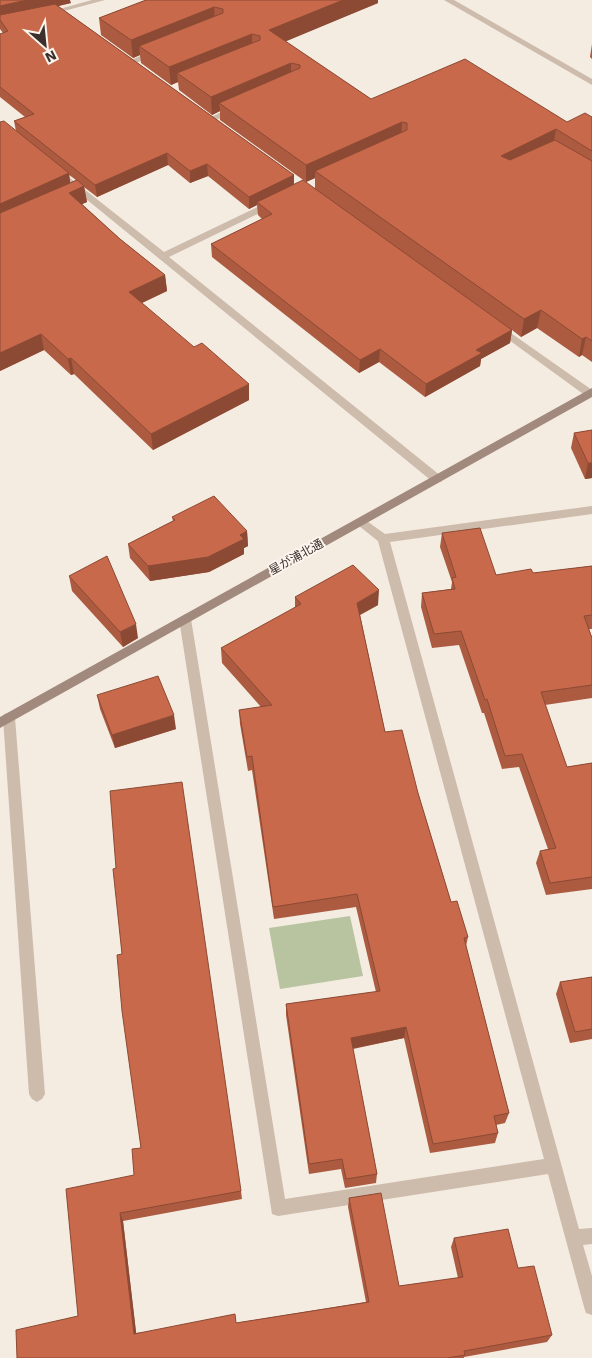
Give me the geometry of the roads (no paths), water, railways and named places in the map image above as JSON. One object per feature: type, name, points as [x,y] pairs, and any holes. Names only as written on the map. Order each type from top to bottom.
[{"type":"street","points":[[43,14],[64,13],[101,0]]},
{"type":"street","points":[[448,0],[592,82]]},
{"type":"street","points":[[131,62],[166,48]]},
{"type":"street","points":[[211,119],[245,105]]},
{"type":"street","points":[[44,160],[76,192],[164,256],[437,479]]},
{"type":"street","points":[[164,256],[278,200]]},
{"type":"street","points":[[487,319],[591,393]]},
{"type":"street","name":"星が浦北通","points":[[4,720],[591,393]]},
{"type":"street","points":[[383,539],[592,510]]},
{"type":"street","points":[[360,522],[383,539],[592,1307]]},
{"type":"street","points":[[185,619],[278,1208],[554,1165]]},
{"type":"street","points":[[4,720],[37,1094]]},
{"type":"street","points":[[573,1238],[592,1236]]}]
